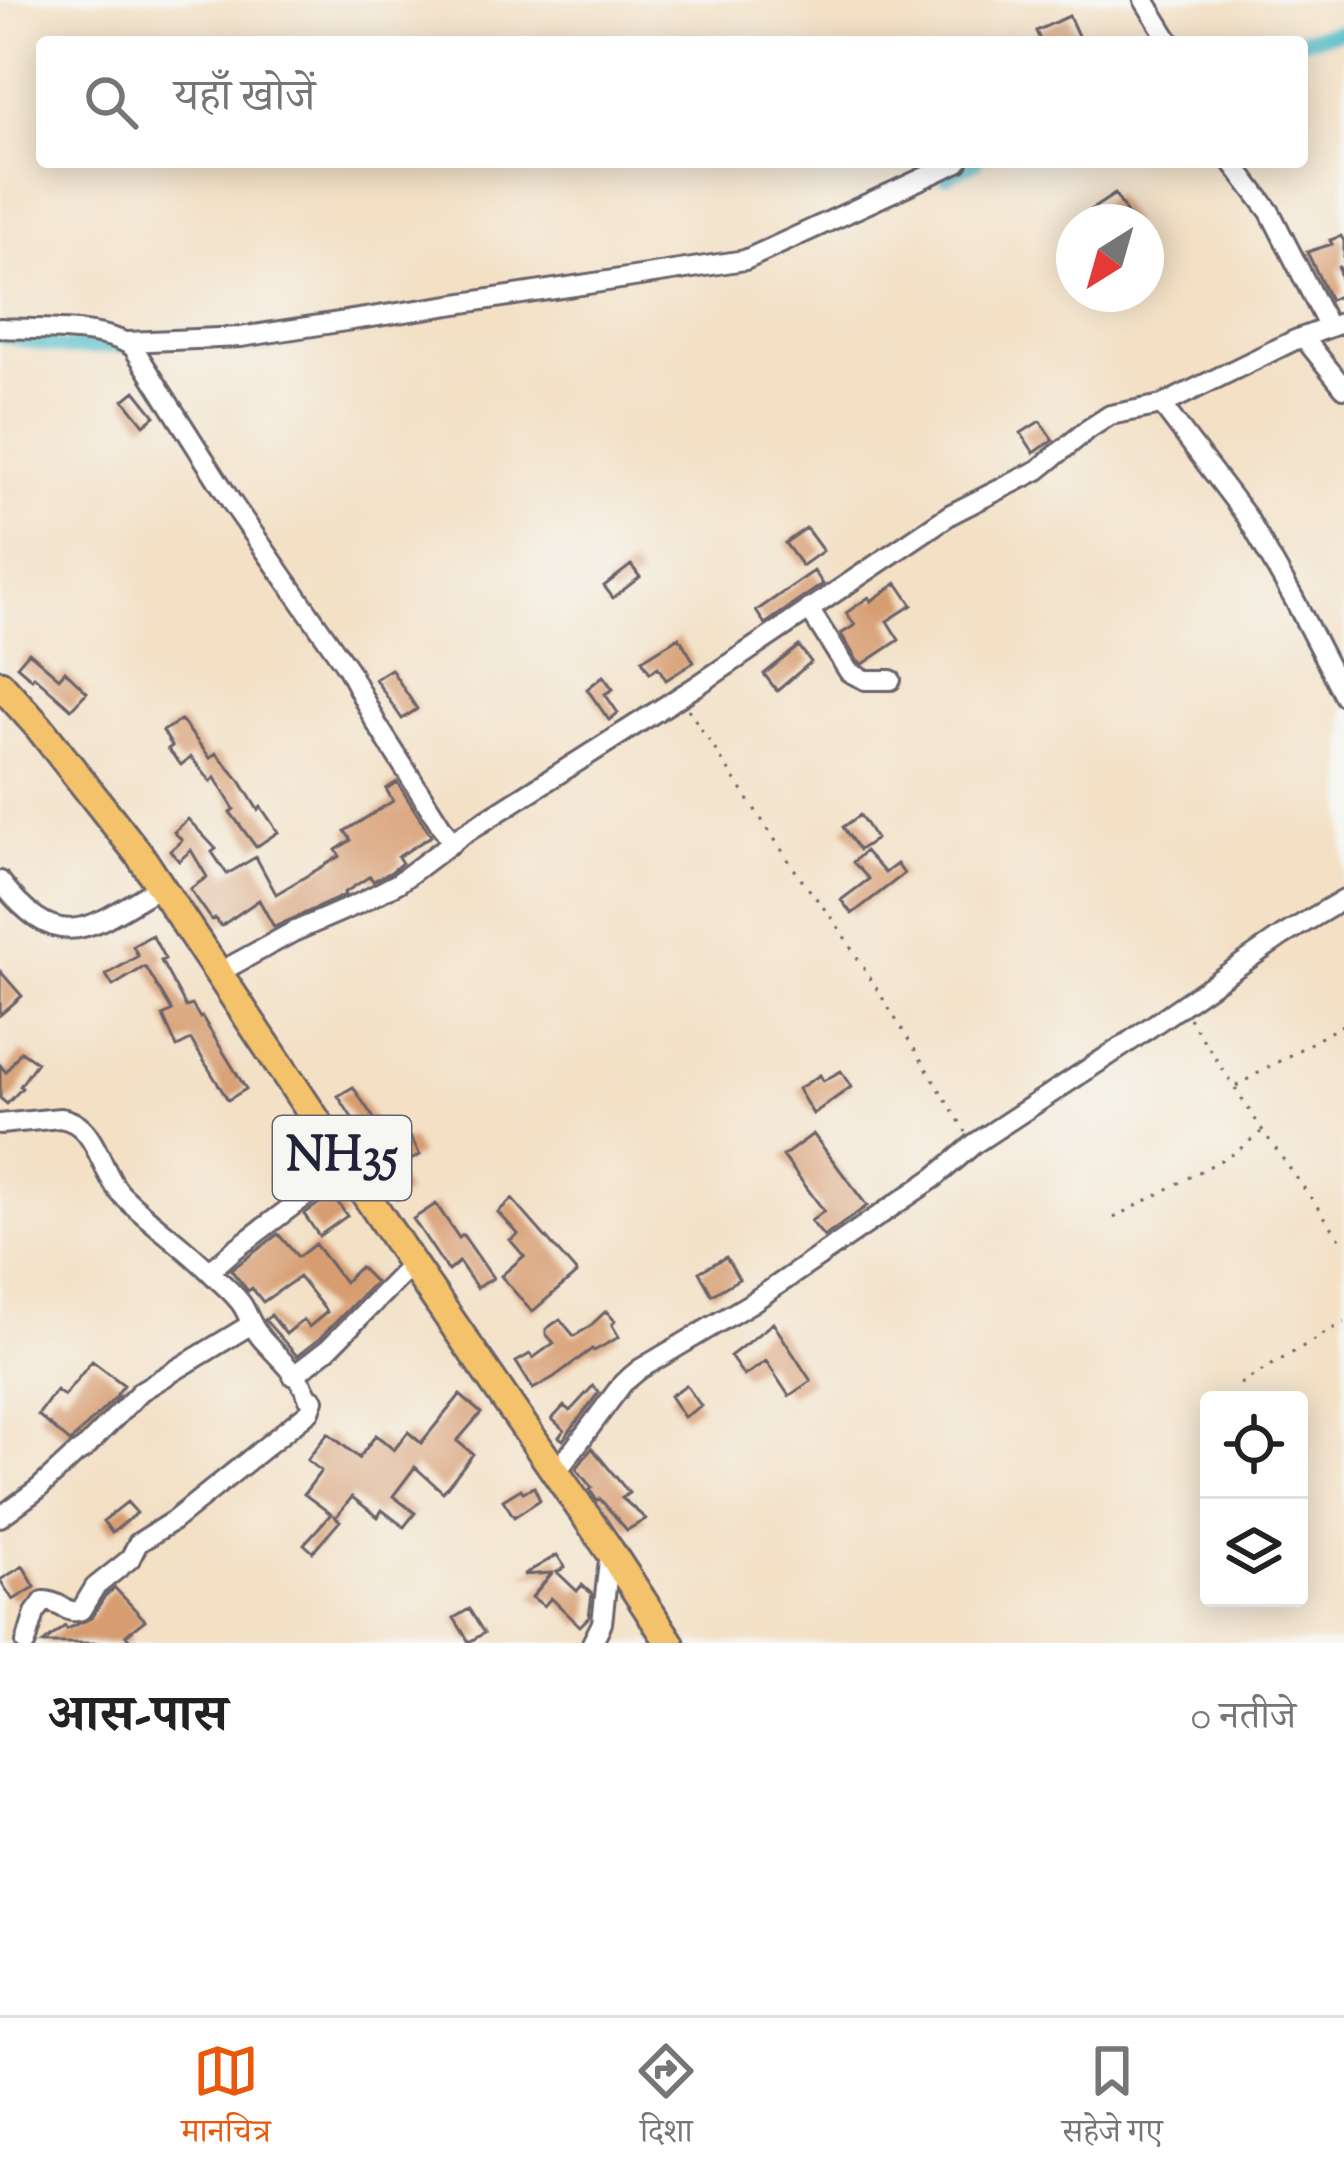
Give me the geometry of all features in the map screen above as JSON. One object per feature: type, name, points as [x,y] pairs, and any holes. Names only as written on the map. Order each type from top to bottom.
[{"type":"highway","name":"NH35","points":[[0,685],[51,742],[161,886],[670,1643]]},
{"type":"street","points":[[1144,0],[1166,36]]},
{"type":"street","points":[[0,328],[127,342],[241,337],[745,260],[945,168]]},
{"type":"street","points":[[218,974],[293,932],[379,894],[951,514],[1038,470],[1100,421],[1162,404],[1336,324],[1270,212],[1237,168]]},
{"type":"street","points":[[1304,338],[1344,388]]},
{"type":"street","points":[[127,342],[348,669],[376,723],[452,843]]},
{"type":"street","points":[[1162,404],[1247,517],[1344,696]]},
{"type":"street","points":[[809,609],[849,672],[865,680],[891,680]]},
{"type":"street","points":[[0,881],[28,914],[74,929],[85,928],[161,886]]},
{"type":"street","points":[[555,1474],[632,1375],[751,1303],[934,1178],[974,1144],[1344,899]]},
{"type":"street","points":[[0,1124],[67,1118],[82,1126],[120,1192],[243,1306],[250,1325],[314,1400],[310,1411],[173,1522],[138,1543],[130,1559],[95,1587],[81,1610],[71,1612],[44,1601],[34,1613],[26,1643]]},
{"type":"street","points":[[210,1271],[315,1189],[328,1172],[335,1148]]},
{"type":"street","points":[[293,1376],[328,1349],[412,1264]]},
{"type":"street","points":[[0,1517],[85,1448],[141,1391],[250,1325]]},
{"type":"street","points":[[592,1643],[602,1623],[610,1551]]},
{"type":"path","points":[[680,697],[837,925],[974,1144]]},
{"type":"path","points":[[1181,1006],[1344,1244]]},
{"type":"path","points":[[1234,1087],[1344,1024]]},
{"type":"path","points":[[1114,1218],[1236,1152],[1263,1131]]},
{"type":"path","points":[[1240,1384],[1344,1322]]},
{"type":"building","points":[[1069,16],[1078,36],[1038,36],[1036,31]]},
{"type":"building","points":[[1115,194],[1121,204],[1100,204]]},
{"type":"building","points":[[1341,236],[1344,273],[1338,266],[1344,294],[1330,300],[1307,252]]},
{"type":"building","points":[[135,391],[155,416],[144,425],[124,400]]},
{"type":"building","points":[[1040,421],[1053,440],[1034,453],[1021,433]]},
{"type":"building","points":[[806,528],[823,551],[802,566],[785,543]]},
{"type":"building","points":[[631,565],[640,577],[613,598],[604,586]]},
{"type":"building","points":[[814,571],[823,584],[765,624],[756,611]]},
{"type":"building","points":[[897,583],[912,605],[887,621],[899,640],[863,664],[858,662],[841,634],[855,625],[846,613]]},
{"type":"building","points":[[679,637],[694,662],[666,680],[658,667],[650,673],[642,660]]},
{"type":"building","points":[[799,646],[811,662],[777,691],[764,674]]},
{"type":"building","points":[[29,652],[59,678],[65,671],[87,692],[71,709],[17,666]]},
{"type":"building","points":[[391,669],[417,709],[402,719],[375,679]]},
{"type":"building","points":[[603,676],[613,689],[605,694],[618,713],[609,720],[587,689]]},
{"type":"building","points":[[181,720],[210,758],[216,753],[278,832],[256,847],[230,812],[234,809],[215,778],[211,782],[191,757],[181,765],[168,749],[172,746],[163,731]]},
{"type":"building","points":[[397,782],[431,836],[398,857],[402,863],[391,872],[373,881],[370,876],[345,895],[274,927],[259,900],[221,926],[212,920],[190,889],[207,877],[191,850],[179,861],[170,851],[182,840],[174,832],[188,819],[216,849],[212,852],[227,874],[256,857],[276,894],[340,856],[336,850],[351,840],[345,831],[393,801],[386,789]]},
{"type":"building","points":[[860,815],[876,839],[859,850],[843,827]]},
{"type":"building","points":[[865,851],[885,873],[897,864],[904,874],[852,914],[841,900],[869,879],[853,862]]},
{"type":"building","points":[[152,935],[186,1007],[192,1005],[202,1017],[246,1089],[228,1100],[191,1040],[177,1047],[163,1016],[172,1011],[147,969],[113,986],[106,975],[138,956],[133,946]]},
{"type":"building","points":[[0,971],[22,996],[0,1015]]},
{"type":"building","points":[[21,1051],[37,1062],[7,1104],[0,1098],[0,1065],[6,1072]]},
{"type":"building","points":[[841,1071],[851,1087],[813,1114],[798,1089],[820,1075],[823,1081]]},
{"type":"building","points":[[353,1087],[375,1120],[360,1130],[338,1096]]},
{"type":"building","points":[[813,1134],[867,1206],[824,1237],[811,1221],[824,1211],[783,1156]]},
{"type":"building","points":[[411,1138],[420,1155],[393,1169],[407,1193],[397,1199],[372,1158]]},
{"type":"building","points":[[332,1194],[347,1216],[319,1236],[304,1214]]},
{"type":"building","points":[[512,1199],[577,1273],[532,1312],[501,1276],[524,1256],[510,1240],[518,1234],[498,1212]]},
{"type":"building","points":[[436,1204],[493,1278],[477,1288],[459,1262],[448,1271],[413,1219]]},
{"type":"building","points":[[278,1234],[298,1257],[315,1244],[344,1282],[360,1267],[375,1282],[297,1356],[265,1320],[271,1315],[286,1334],[303,1320],[309,1327],[327,1312],[299,1277],[263,1302],[231,1270]]},
{"type":"building","points":[[726,1257],[739,1279],[712,1295],[699,1272]]},
{"type":"building","points":[[606,1311],[619,1337],[592,1349],[533,1389],[516,1362],[530,1354],[533,1358],[554,1343],[546,1329],[560,1319],[574,1336]]},
{"type":"building","points":[[773,1323],[811,1381],[789,1396],[766,1361],[744,1376],[730,1356]]},
{"type":"building","points":[[92,1361],[124,1385],[70,1442],[38,1415],[56,1390],[64,1396]]},
{"type":"building","points":[[686,1385],[701,1406],[684,1417],[670,1396]]},
{"type":"building","points":[[593,1386],[599,1392],[563,1440],[559,1437],[564,1430],[552,1419],[564,1406],[570,1411]]},
{"type":"building","points":[[460,1395],[481,1413],[457,1441],[473,1454],[443,1492],[415,1467],[393,1496],[415,1513],[404,1527],[382,1510],[378,1517],[352,1497],[333,1515],[340,1521],[313,1552],[304,1544],[331,1514],[304,1494],[321,1471],[307,1460],[328,1433],[359,1458],[376,1435],[394,1450],[408,1432],[421,1443]]},
{"type":"building","points":[[592,1448],[629,1493],[622,1498],[646,1519],[627,1530],[597,1501],[576,1469]]},
{"type":"building","points":[[534,1487],[540,1500],[514,1517],[503,1500]]},
{"type":"building","points":[[127,1502],[137,1513],[112,1533],[103,1521]]},
{"type":"building","points":[[557,1555],[565,1567],[557,1572],[577,1591],[582,1585],[592,1594],[589,1617],[580,1626],[551,1598],[544,1606],[532,1597],[552,1573],[523,1575]]},
{"type":"building","points":[[23,1566],[35,1587],[13,1600],[0,1580]]},
{"type":"building","points":[[115,1588],[145,1620],[126,1635],[132,1643],[43,1643],[65,1626],[91,1618]]},
{"type":"building","points":[[469,1609],[484,1633],[469,1642],[454,1618]]},
{"type":"waterway","points":[[1308,38],[1344,31]]},
{"type":"waterway","points":[[945,176],[962,168]]},
{"type":"waterway","points":[[240,344],[315,334]]},
{"type":"waterway","points":[[0,335],[65,348],[130,345]]}]
